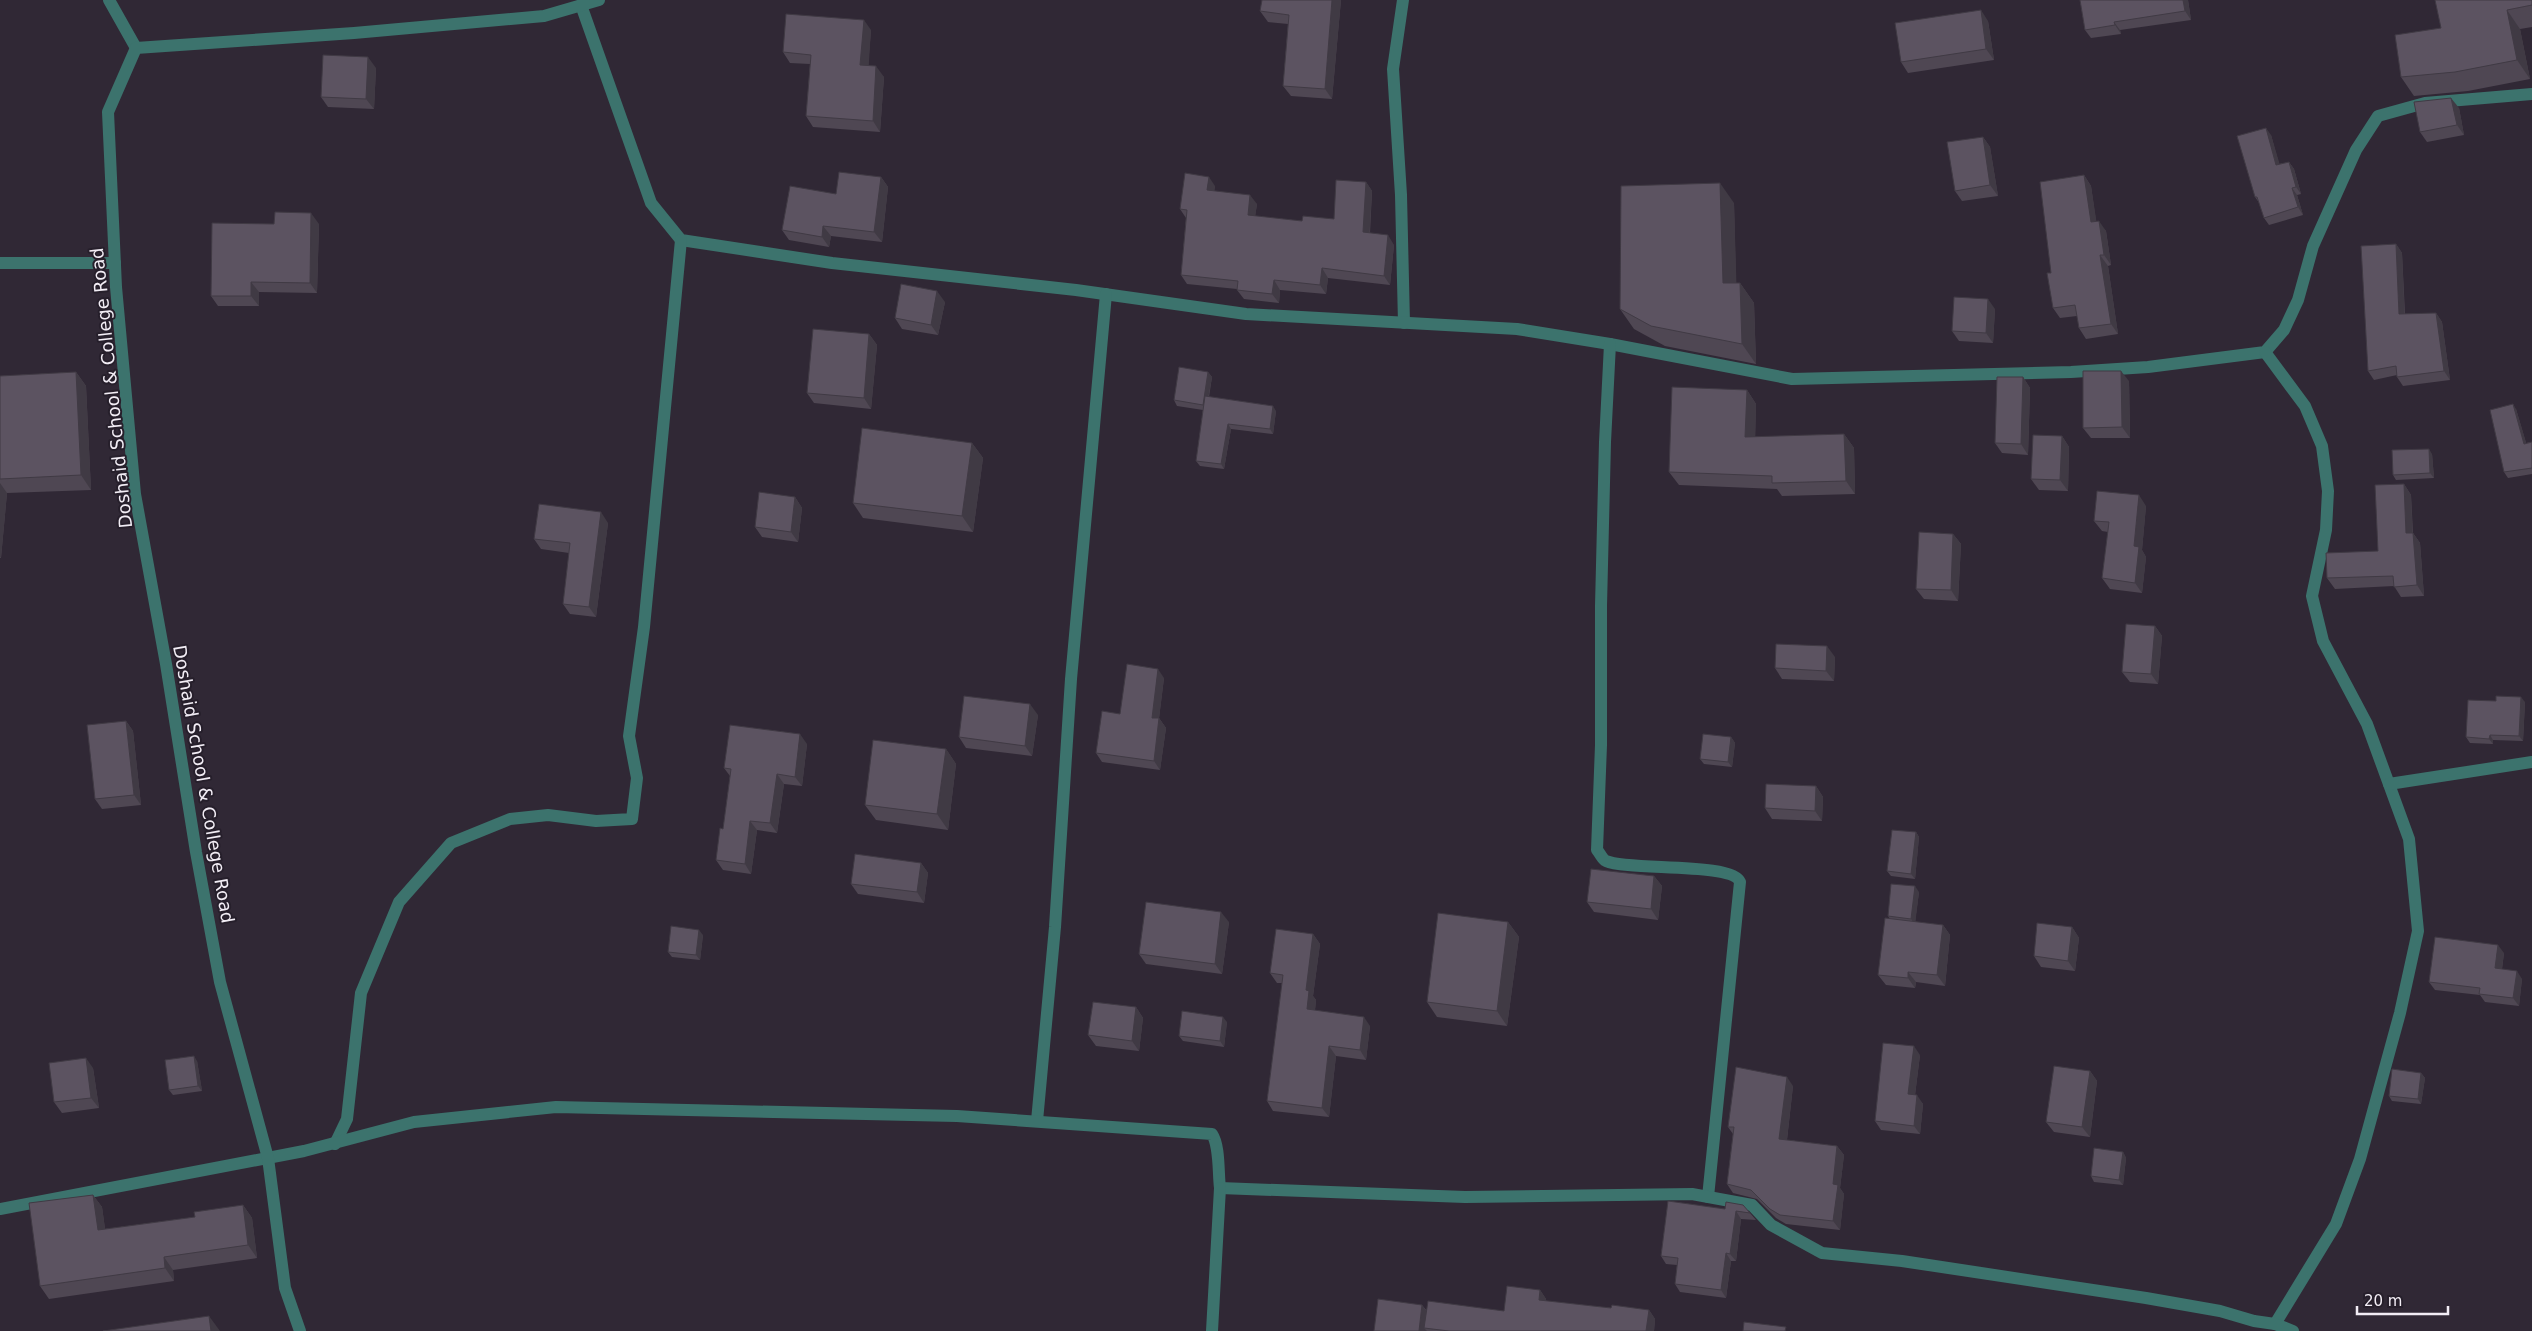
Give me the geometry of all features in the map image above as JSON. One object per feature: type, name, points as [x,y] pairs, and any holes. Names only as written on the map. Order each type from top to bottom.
[{"type":"street","points":[[109,0],[136,48],[354,33],[544,16],[599,0]]},
{"type":"street","points":[[1402,0],[1393,69],[1401,195],[1404,323]]},
{"type":"street","points":[[581,5],[651,203],[681,240],[832,263],[1106,294],[1246,314],[1517,329],[1610,344],[1792,379],[2071,372],[2148,367],[2265,352],[2284,330],[2298,300],[2313,246],[2356,150],[2378,116],[2425,103],[2532,94]]},
{"type":"street","name":"Doshaid School & College Road","points":[[136,48],[108,112],[115,262],[135,494],[220,982],[268,1158],[285,1288],[300,1331]]},
{"type":"street","points":[[335,1144],[347,1119],[361,993],[399,902],[451,843],[510,819],[548,816],[596,821],[632,819],[637,778],[630,736],[644,627],[681,240]]},
{"type":"street","points":[[0,263],[115,262]]},
{"type":"street","points":[[1037,1121],[1054,927],[1071,679],[1106,294]]},
{"type":"street","points":[[1610,344],[1600,606],[1601,745],[1597,850],[1605,860],[1621,865],[1700,869],[1735,876],[1740,882],[1708,1197]]},
{"type":"street","points":[[2265,352],[2305,406],[2322,446],[2328,491],[2326,530],[2312,596],[2323,641],[2367,724],[2409,839],[2418,931],[2400,1013],[2356,1169],[2336,1224],[2275,1324]]},
{"type":"street","points":[[2389,784],[2532,762]]},
{"type":"street","points":[[0,1209],[335,1144],[414,1122],[556,1107],[957,1116],[1212,1134],[1217,1142],[1216,1161],[1220,1188],[1212,1331]]},
{"type":"street","points":[[1220,1188],[1465,1197],[1692,1194],[1752,1205],[1771,1225],[1822,1253],[1902,1261],[2146,1298],[2220,1311],[2254,1321],[2275,1324],[2292,1331]]},
{"type":"building","points":[[1262,0],[1332,0],[1325,89],[1283,86],[1289,15],[1260,11]]},
{"type":"building","points":[[2080,0],[2183,0],[2185,11],[2114,22],[2115,25],[2085,30]]},
{"type":"building","points":[[2435,0],[2532,0],[2532,5],[2507,10],[2517,60],[2455,72],[2401,77],[2395,35],[2441,28]]},
{"type":"building","points":[[1981,10],[1986,49],[1901,62],[1895,23]]},
{"type":"building","points":[[786,14],[864,20],[860,65],[876,66],[873,121],[806,116],[811,55],[783,52]]},
{"type":"building","points":[[323,55],[368,57],[366,99],[321,97]]},
{"type":"building","points":[[2451,98],[2457,125],[2420,132],[2414,102]]},
{"type":"building","points":[[2266,128],[2276,165],[2289,162],[2296,187],[2292,188],[2298,207],[2264,218],[2257,197],[2255,197],[2237,136]]},
{"type":"building","points":[[1983,137],[1990,185],[1955,191],[1947,142]]},
{"type":"building","points":[[839,172],[881,177],[874,232],[823,226],[822,237],[782,230],[790,186],[836,194]]},
{"type":"building","points":[[1185,173],[1209,177],[1207,190],[1250,195],[1248,215],[1302,221],[1303,216],[1334,219],[1336,180],[1366,182],[1363,232],[1388,235],[1384,276],[1322,268],[1320,285],[1274,280],[1272,294],[1237,290],[1238,281],[1181,275],[1187,210],[1180,209]]},
{"type":"building","points":[[2084,175],[2091,222],[2099,221],[2104,255],[2100,255],[2111,324],[2079,328],[2075,305],[2053,308],[2047,273],[2051,273],[2040,182]]},
{"type":"building","points":[[1720,183],[1723,283],[1740,283],[1742,344],[1651,326],[1620,309],[1621,186]]},
{"type":"building","points":[[275,212],[311,213],[310,283],[251,282],[251,296],[211,296],[212,223],[274,224]]},
{"type":"building","points":[[2396,244],[2399,314],[2436,313],[2444,371],[2397,377],[2396,366],[2368,371],[2361,246]]},
{"type":"building","points":[[901,284],[937,291],[931,325],[895,318]]},
{"type":"building","points":[[1954,297],[1988,299],[1986,333],[1952,331]]},
{"type":"building","points":[[813,329],[869,334],[864,398],[807,393]]},
{"type":"building","points":[[1179,367],[1208,372],[1203,405],[1174,400]]},
{"type":"building","points":[[2083,371],[2121,371],[2122,427],[2083,428]]},
{"type":"building","points":[[76,372],[81,475],[0,479],[0,376]]},
{"type":"building","points":[[1997,377],[2023,377],[2021,444],[1995,443]]},
{"type":"building","points":[[1672,387],[1747,390],[1745,437],[1844,434],[1846,481],[1772,483],[1772,476],[1669,472]]},
{"type":"building","points":[[1205,396],[1273,406],[1270,429],[1228,424],[1221,464],[1196,461]]},
{"type":"building","points":[[2513,404],[2524,444],[2532,442],[2532,468],[2504,472],[2490,410]]},
{"type":"building","points":[[862,428],[972,443],[962,516],[853,503]]},
{"type":"building","points":[[2033,435],[2062,436],[2060,480],[2031,479]]},
{"type":"building","points":[[2429,449],[2430,473],[2393,475],[2392,450]]},
{"type":"building","points":[[2404,484],[2406,533],[2413,533],[2417,585],[2394,587],[2393,576],[2327,578],[2326,553],[2378,551],[2375,485]]},
{"type":"building","points":[[2097,491],[2139,495],[2134,546],[2139,547],[2135,583],[2102,578],[2109,522],[2094,521]]},
{"type":"building","points":[[759,492],[795,497],[791,532],[755,527]]},
{"type":"building","points":[[539,504],[601,512],[589,607],[563,604],[570,543],[534,539]]},
{"type":"building","points":[[1919,532],[1953,534],[1951,590],[1916,589]]},
{"type":"building","points":[[2126,624],[2155,626],[2151,674],[2122,672]]},
{"type":"building","points":[[1776,644],[1827,646],[1826,671],[1775,668]]},
{"type":"building","points":[[1127,664],[1158,669],[1152,718],[1159,718],[1154,761],[1096,753],[1102,711],[1120,714]]},
{"type":"building","points":[[964,696],[1030,704],[1025,746],[959,737]]},
{"type":"building","points":[[2496,696],[2521,697],[2519,736],[2490,735],[2489,739],[2466,737],[2468,700],[2496,701]]},
{"type":"building","points":[[126,721],[134,795],[95,799],[87,725]]},
{"type":"building","points":[[730,725],[800,734],[795,777],[777,774],[770,823],[750,821],[745,864],[716,860],[720,828],[723,829],[731,769],[724,768]]},
{"type":"building","points":[[1703,734],[1731,737],[1728,762],[1700,759]]},
{"type":"building","points":[[873,740],[946,749],[937,814],[865,805]]},
{"type":"building","points":[[1766,784],[1816,786],[1815,811],[1765,808]]},
{"type":"building","points":[[1892,830],[1916,832],[1911,874],[1887,871]]},
{"type":"building","points":[[855,854],[921,863],[917,892],[851,884]]},
{"type":"building","points":[[1591,869],[1654,876],[1651,909],[1587,902]]},
{"type":"building","points":[[1891,884],[1915,886],[1911,919],[1888,916]]},
{"type":"building","points":[[1146,902],[1221,912],[1215,964],[1139,954]]},
{"type":"building","points":[[1438,913],[1508,922],[1497,1011],[1427,1002]]},
{"type":"building","points":[[1885,918],[1943,925],[1937,975],[1908,972],[1908,978],[1878,975]]},
{"type":"building","points":[[2037,923],[2072,927],[2068,961],[2034,956]]},
{"type":"building","points":[[671,926],[699,930],[696,955],[668,952]]},
{"type":"building","points":[[1276,929],[1313,934],[1306,990],[1309,991],[1307,1009],[1364,1017],[1360,1050],[1329,1046],[1322,1108],[1267,1101],[1283,975],[1270,973]]},
{"type":"building","points":[[2435,937],[2498,945],[2495,968],[2517,971],[2513,998],[2479,994],[2480,988],[2429,982]]},
{"type":"building","points":[[1093,1002],[1136,1007],[1132,1041],[1088,1035]]},
{"type":"building","points":[[1182,1011],[1223,1017],[1220,1041],[1179,1036]]},
{"type":"building","points":[[1883,1043],[1914,1046],[1908,1094],[1917,1095],[1914,1126],[1875,1121]]},
{"type":"building","points":[[194,1056],[198,1086],[169,1090],[165,1060]]},
{"type":"building","points":[[86,1058],[91,1098],[54,1102],[49,1063]]},
{"type":"building","points":[[2054,1066],[2090,1071],[2082,1127],[2046,1122]]},
{"type":"building","points":[[1736,1067],[1787,1077],[1779,1139],[1837,1146],[1833,1184],[1838,1185],[1833,1221],[1780,1215],[1770,1209],[1751,1190],[1727,1184],[1734,1127],[1728,1127]]},
{"type":"building","points":[[2392,1069],[2421,1073],[2418,1099],[2389,1096]]},
{"type":"building","points":[[2094,1148],[2123,1152],[2119,1180],[2091,1176]]},
{"type":"building","points":[[93,1195],[98,1230],[195,1217],[194,1212],[243,1205],[248,1245],[164,1257],[165,1268],[40,1286],[29,1203]]},
{"type":"building","points":[[1668,1201],[1725,1209],[1726,1202],[1743,1205],[1750,1213],[1736,1211],[1730,1254],[1726,1253],[1721,1290],[1675,1284],[1678,1258],[1661,1256]]},
{"type":"building","points":[[1507,1286],[1540,1290],[1539,1300],[1611,1308],[1612,1305],[1649,1310],[1646,1331],[1449,1331],[1424,1328],[1428,1301],[1504,1311]]},
{"type":"building","points":[[1378,1299],[1422,1305],[1419,1331],[1374,1331]]},
{"type":"building","points":[[209,1316],[211,1331],[103,1331]]},
{"type":"building","points":[[1744,1322],[1786,1327],[1785,1331],[1743,1331]]}]
